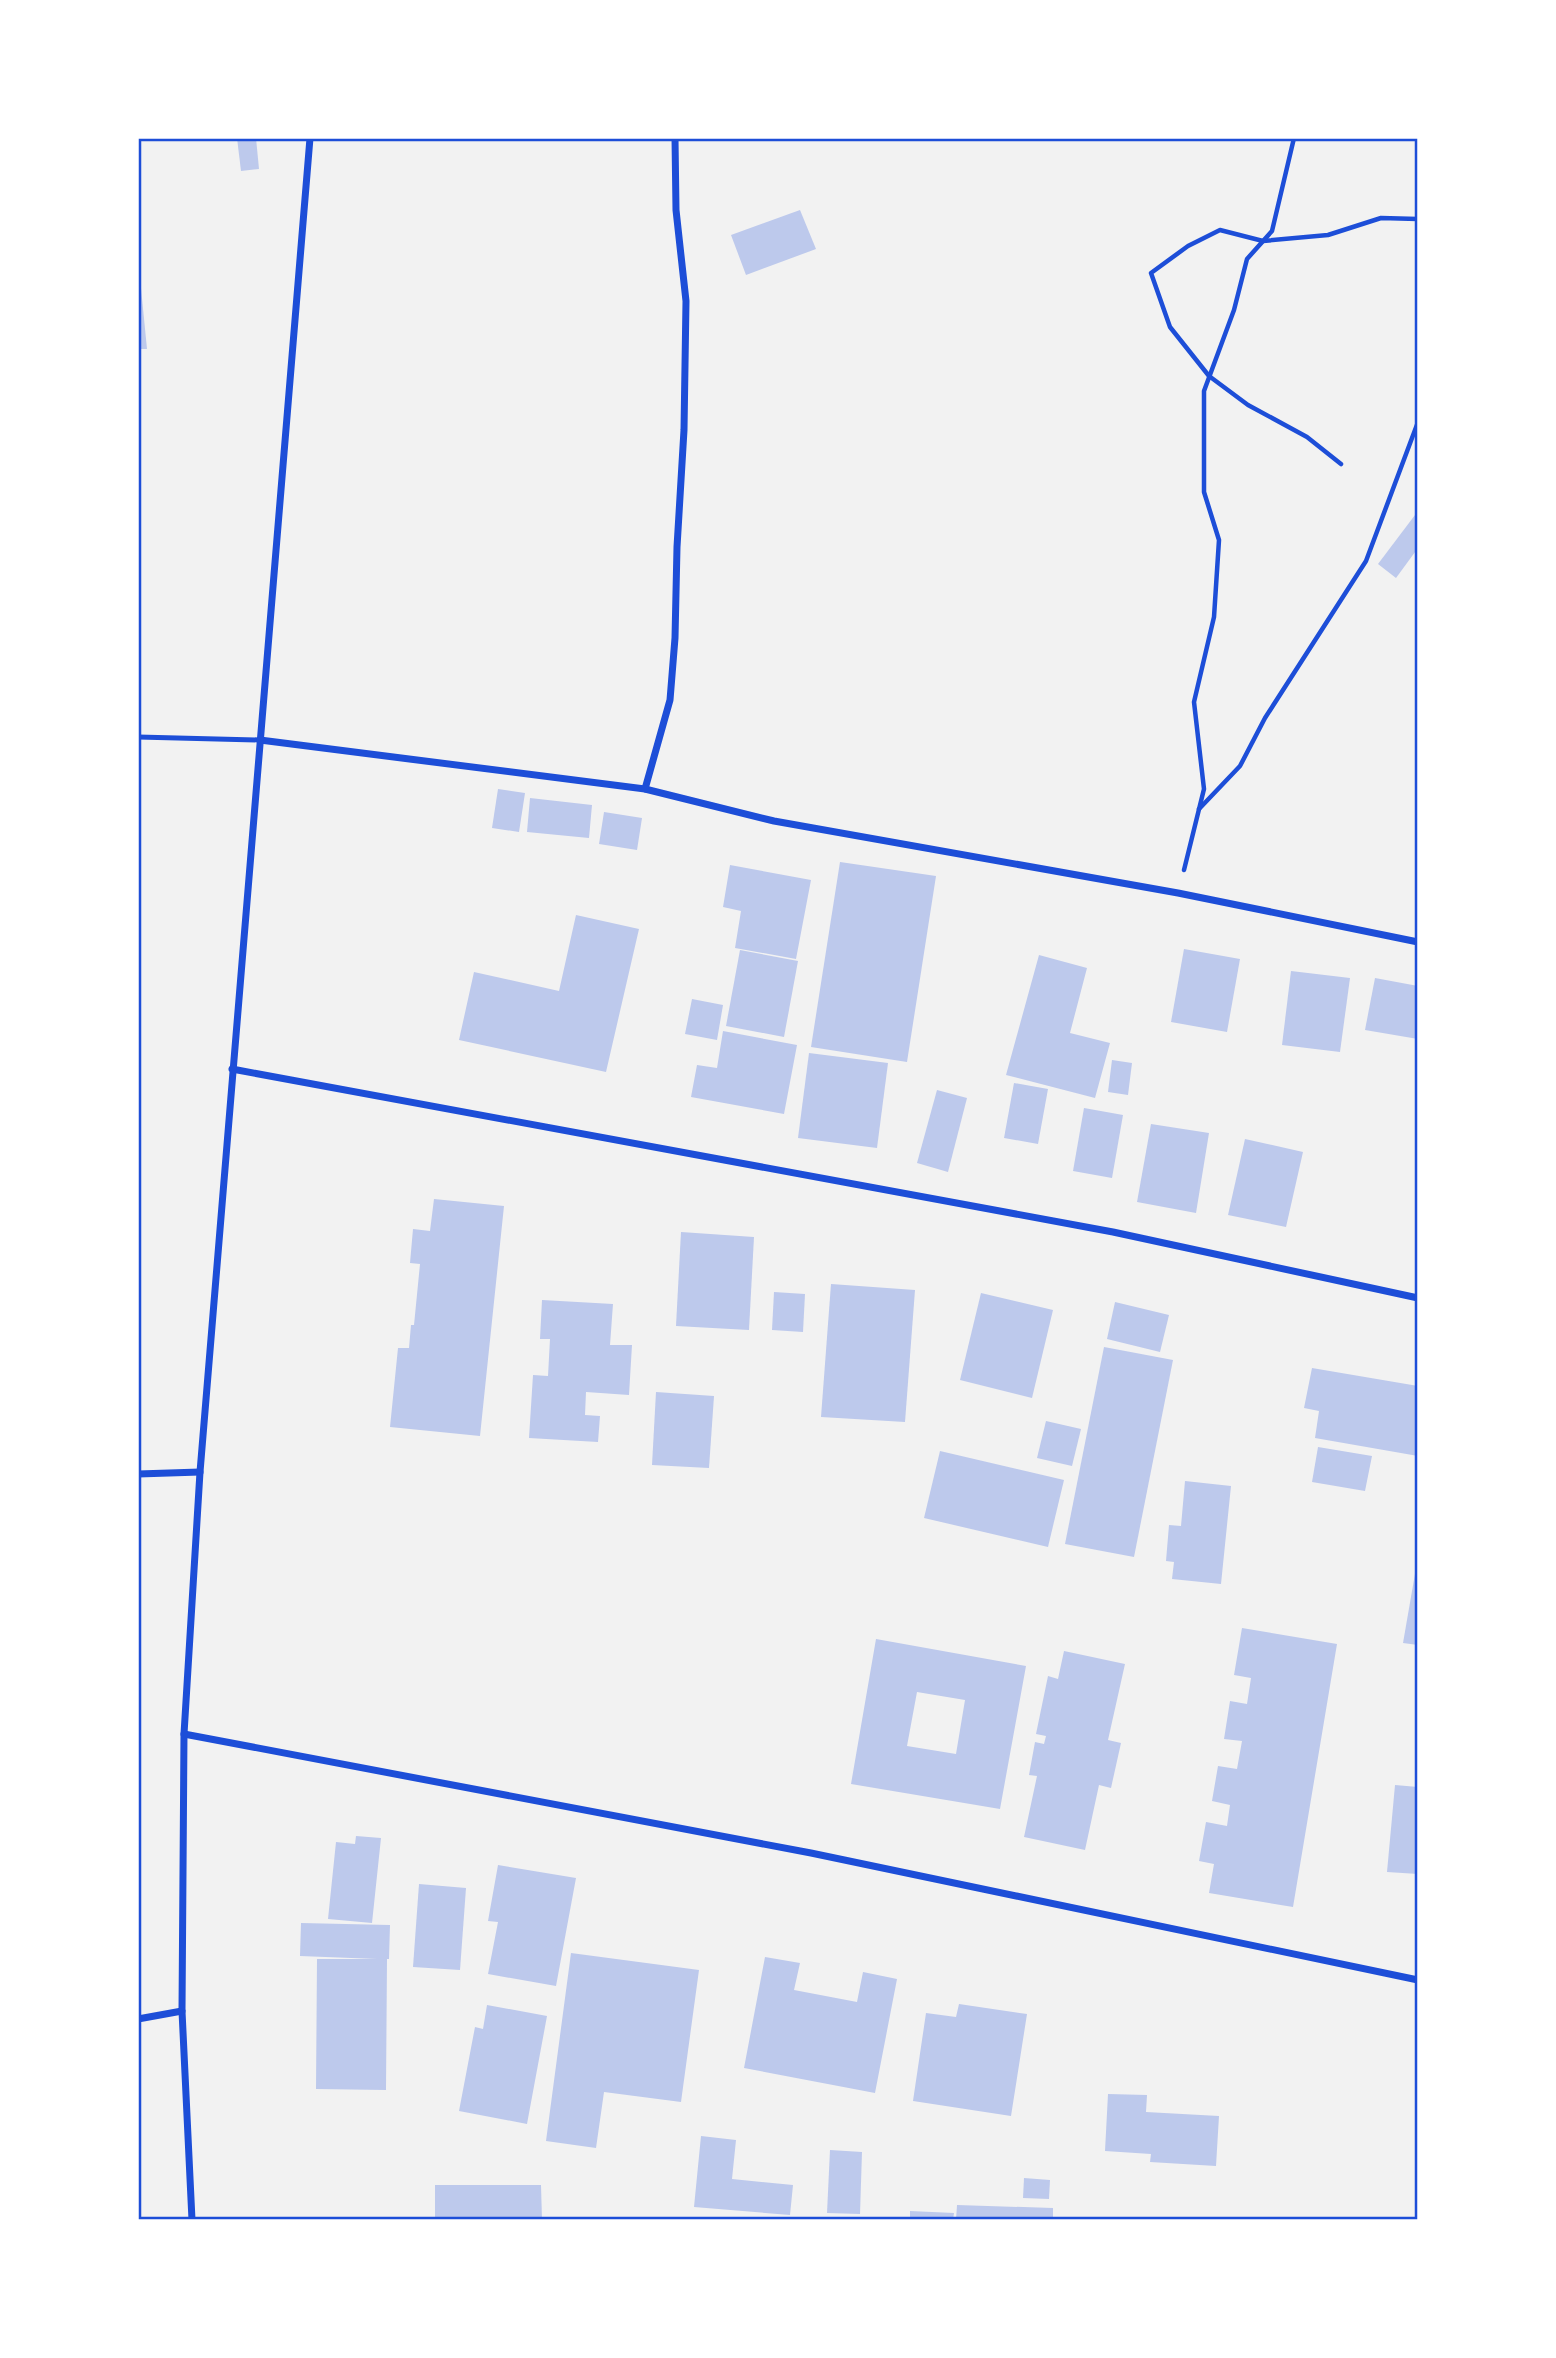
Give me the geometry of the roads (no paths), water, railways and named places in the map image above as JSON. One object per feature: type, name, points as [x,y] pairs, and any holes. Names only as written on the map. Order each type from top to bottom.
[{"type":"street","points":[[192,2220],[182,2011],[184,1734],[200,1472],[310,138]]},
{"type":"street","points":[[645,789],[670,700],[675,638],[684,430],[686,301],[676,210],[675,138]]},
{"type":"street","points":[[260,740],[645,789],[774,821],[1178,893],[1418,942]]},
{"type":"street","points":[[232,1069],[1113,1232],[1418,1298]]},
{"type":"street","points":[[138,1474],[200,1472]]},
{"type":"street","points":[[184,1734],[811,1853],[1418,1980]]},
{"type":"street","points":[[138,2019],[182,2011]]},
{"type":"lane","points":[[138,737],[260,740]]}]
